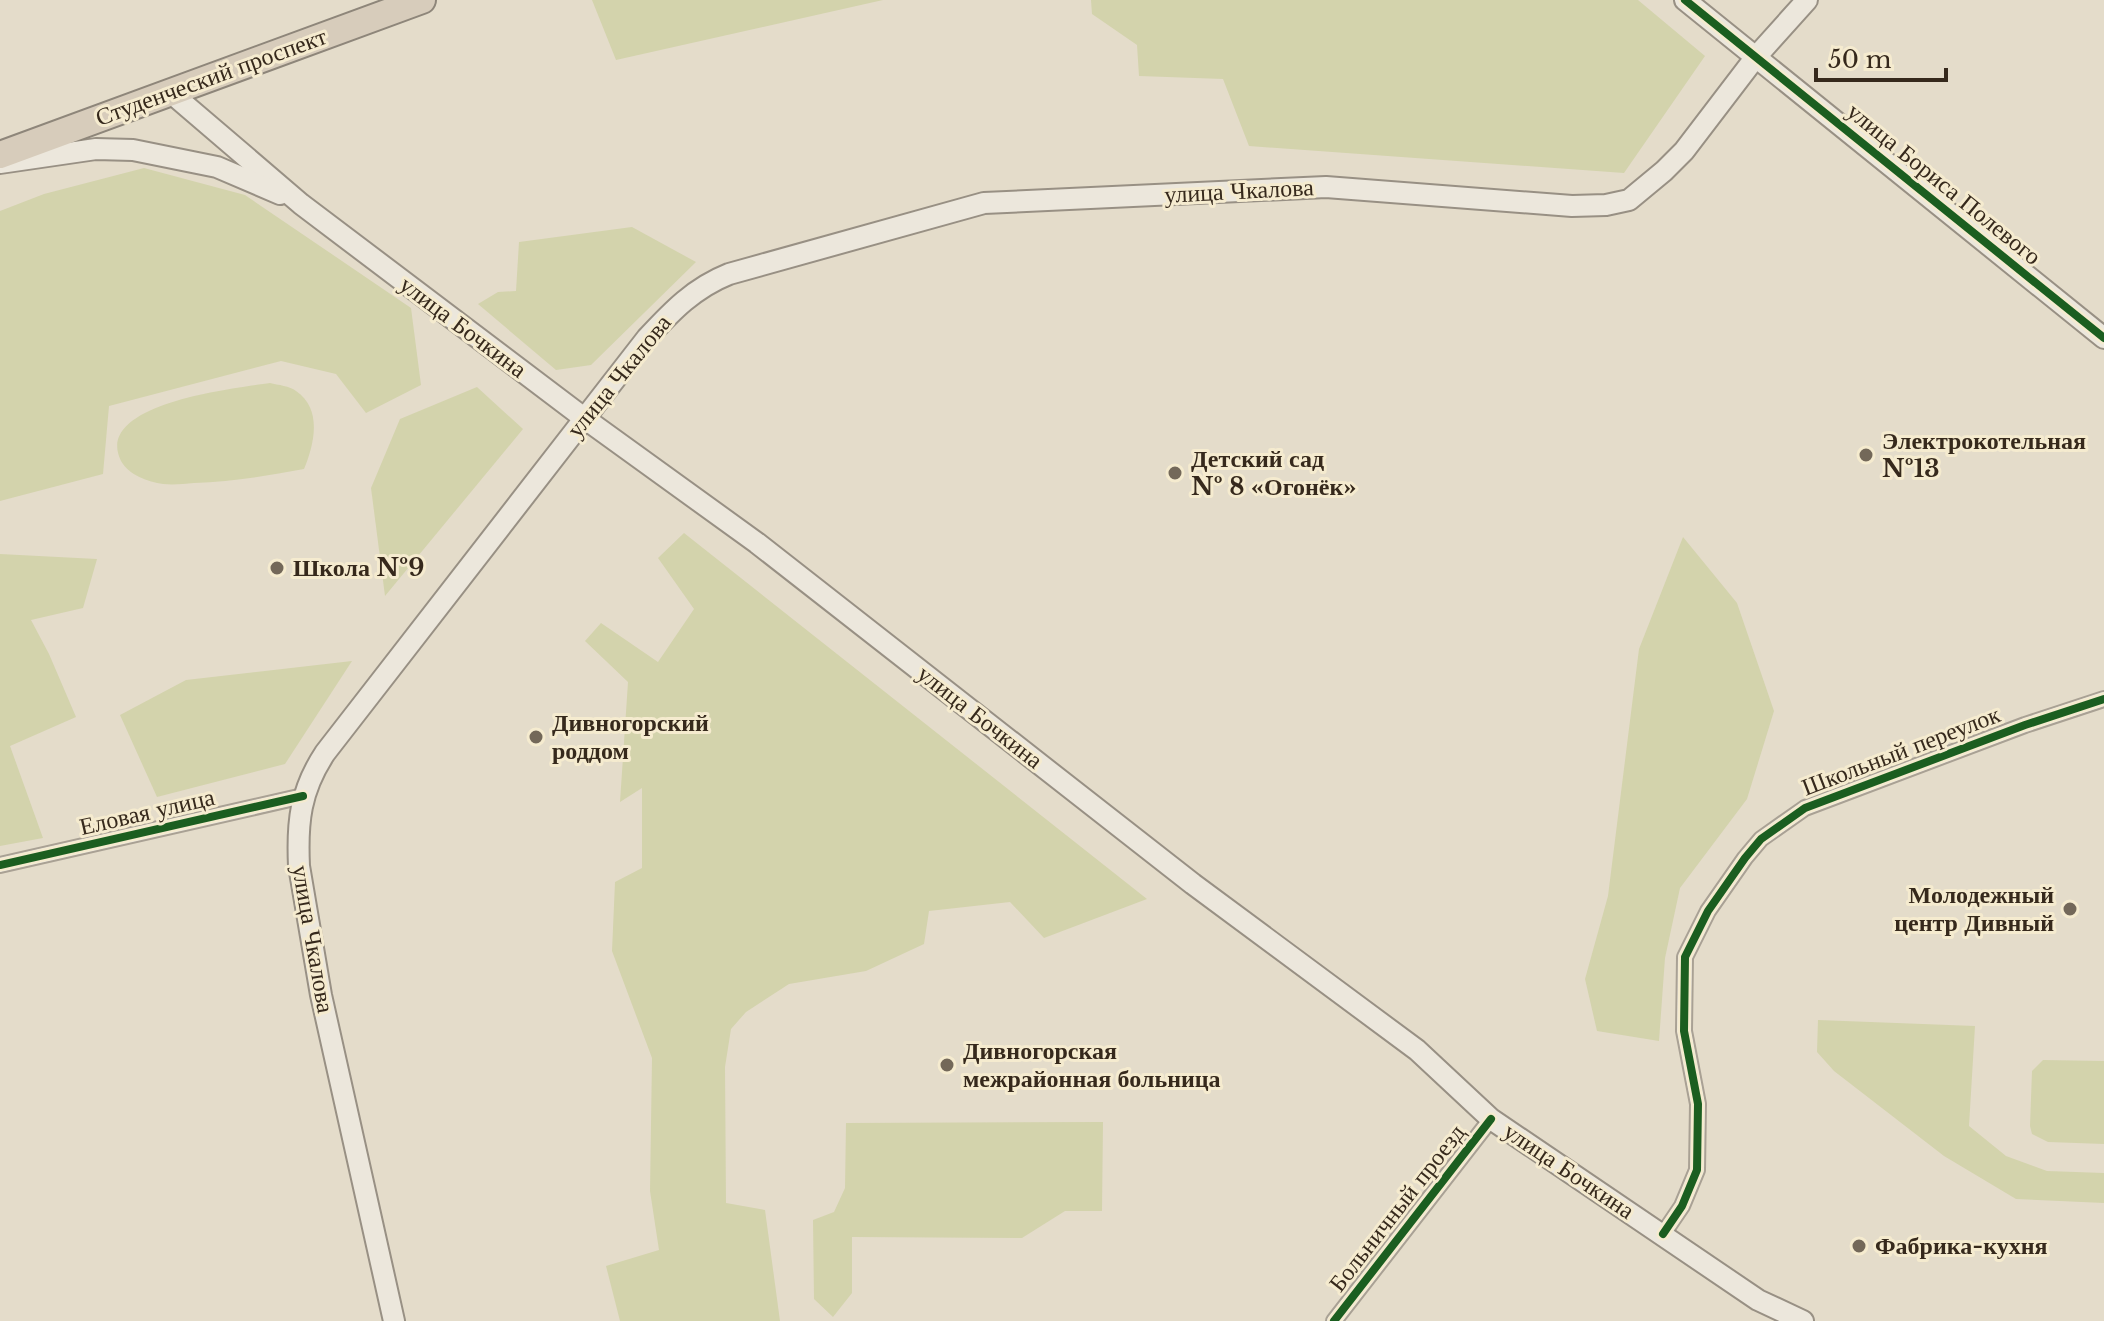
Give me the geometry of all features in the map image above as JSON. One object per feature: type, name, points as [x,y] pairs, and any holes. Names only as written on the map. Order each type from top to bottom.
[{"type":"highway","name":"Студенческий проспект","points":[[0,155],[422,0]]},
{"type":"main road","name":"улица Бориса Полевого","points":[[1685,0],[2104,338]]},
{"type":"main road","name":"улица Чкалова","points":[[394,1321],[318,980],[299,866],[303,796],[311,775],[325,753],[647,338],[680,303],[707,283],[729,274],[984,203],[1326,187],[1572,206],[1606,205],[1629,200],[1684,151],[1755,58],[1807,0]]},
{"type":"main road","name":"улица Бочкина","points":[[170,92],[301,204],[584,418],[757,543],[1193,884],[1417,1050],[1491,1119],[1758,1300],[1803,1321]]},
{"type":"main road","points":[[0,163],[96,149],[133,150],[217,167],[301,204]]},
{"type":"street","name":"Школьный переулок","points":[[1663,1234],[1682,1206],[1697,1170],[1698,1104],[1684,1031],[1685,957],[1708,911],[1745,858],[1761,839],[1805,808],[2025,725],[2104,699]]},
{"type":"street","name":"Еловая улица","points":[[0,865],[303,796]]},
{"type":"street","name":"Больничный проезд","points":[[1334,1321],[1491,1119]]},
{"type":"green space","points":[[592,0],[883,0],[616,60]]},
{"type":"green space","points":[[1091,0],[1638,0],[1705,56],[1624,173],[1249,146],[1223,79],[1139,76],[1137,45],[1092,14]]},
{"type":"green space","points":[[144,168],[245,195],[411,308],[421,385],[366,413],[336,374],[281,361],[109,406],[103,474],[0,501],[0,211],[44,194]]},
{"type":"green space","points":[[632,227],[696,262],[591,365],[556,370],[478,304],[498,292],[516,291],[519,242]]},
{"type":"green space","points":[[270,383],[293,389],[310,407],[313,439],[304,469],[235,480],[167,484],[139,477],[121,461],[118,441],[127,425],[147,412],[201,395]]},
{"type":"green space","points":[[477,387],[523,429],[385,596],[371,488],[400,419]]},
{"type":"green space","points":[[684,533],[1147,899],[1044,938],[1010,902],[929,911],[924,944],[866,971],[789,984],[746,1012],[731,1029],[725,1067],[726,1203],[765,1210],[780,1321],[620,1321],[606,1266],[659,1250],[650,1191],[652,1058],[612,951],[615,882],[642,868],[642,788],[620,802],[628,682],[585,641],[601,623],[658,662],[694,609],[658,558]]},
{"type":"green space","points":[[1683,537],[1737,603],[1774,711],[1747,799],[1680,888],[1665,958],[1659,1041],[1597,1031],[1585,979],[1608,896],[1639,649]]},
{"type":"green space","points":[[0,554],[97,559],[83,608],[31,620],[76,717],[10,746],[43,838],[0,846]]},
{"type":"green space","points":[[352,661],[285,764],[157,797],[120,715],[186,680]]},
{"type":"green space","points":[[1818,1020],[1975,1026],[1969,1126],[2006,1156],[2047,1171],[2104,1173],[2104,1203],[2016,1199],[1944,1156],[1834,1071],[1817,1052]]},
{"type":"green space","points":[[2043,1060],[2104,1061],[2104,1144],[2048,1142],[2032,1134],[2032,1071]]},
{"type":"green space","points":[[1103,1122],[1102,1211],[1065,1211],[1022,1238],[852,1237],[852,1293],[833,1317],[814,1299],[813,1220],[834,1212],[845,1188],[846,1123]]},
{"type":"cycle path","points":[[1685,0],[2104,338]]},
{"type":"cycle path","points":[[1663,1234],[1682,1206],[1697,1170],[1698,1104],[1684,1031],[1685,957],[1708,911],[1745,858],[1761,839],[1805,808],[2025,725],[2104,699]]},
{"type":"cycle path","points":[[0,865],[303,796]]},
{"type":"cycle path","points":[[1334,1321],[1491,1119]]},
{"type":"place","name":"Электрокотельная №13","points":[[1866,455]]},
{"type":"place","name":"Детский сад № 8 «Огонёк»","points":[[1175,473]]},
{"type":"place","name":"Школа №9","points":[[277,568]]},
{"type":"place","name":"Дивногорский роддом","points":[[536,737]]},
{"type":"place","name":"Молодежный центр Дивный","points":[[2070,909]]},
{"type":"place","name":"Дивногорская межрайонная больница","points":[[947,1065]]},
{"type":"place","name":"Фабрика-кухня","points":[[1859,1246]]}]
